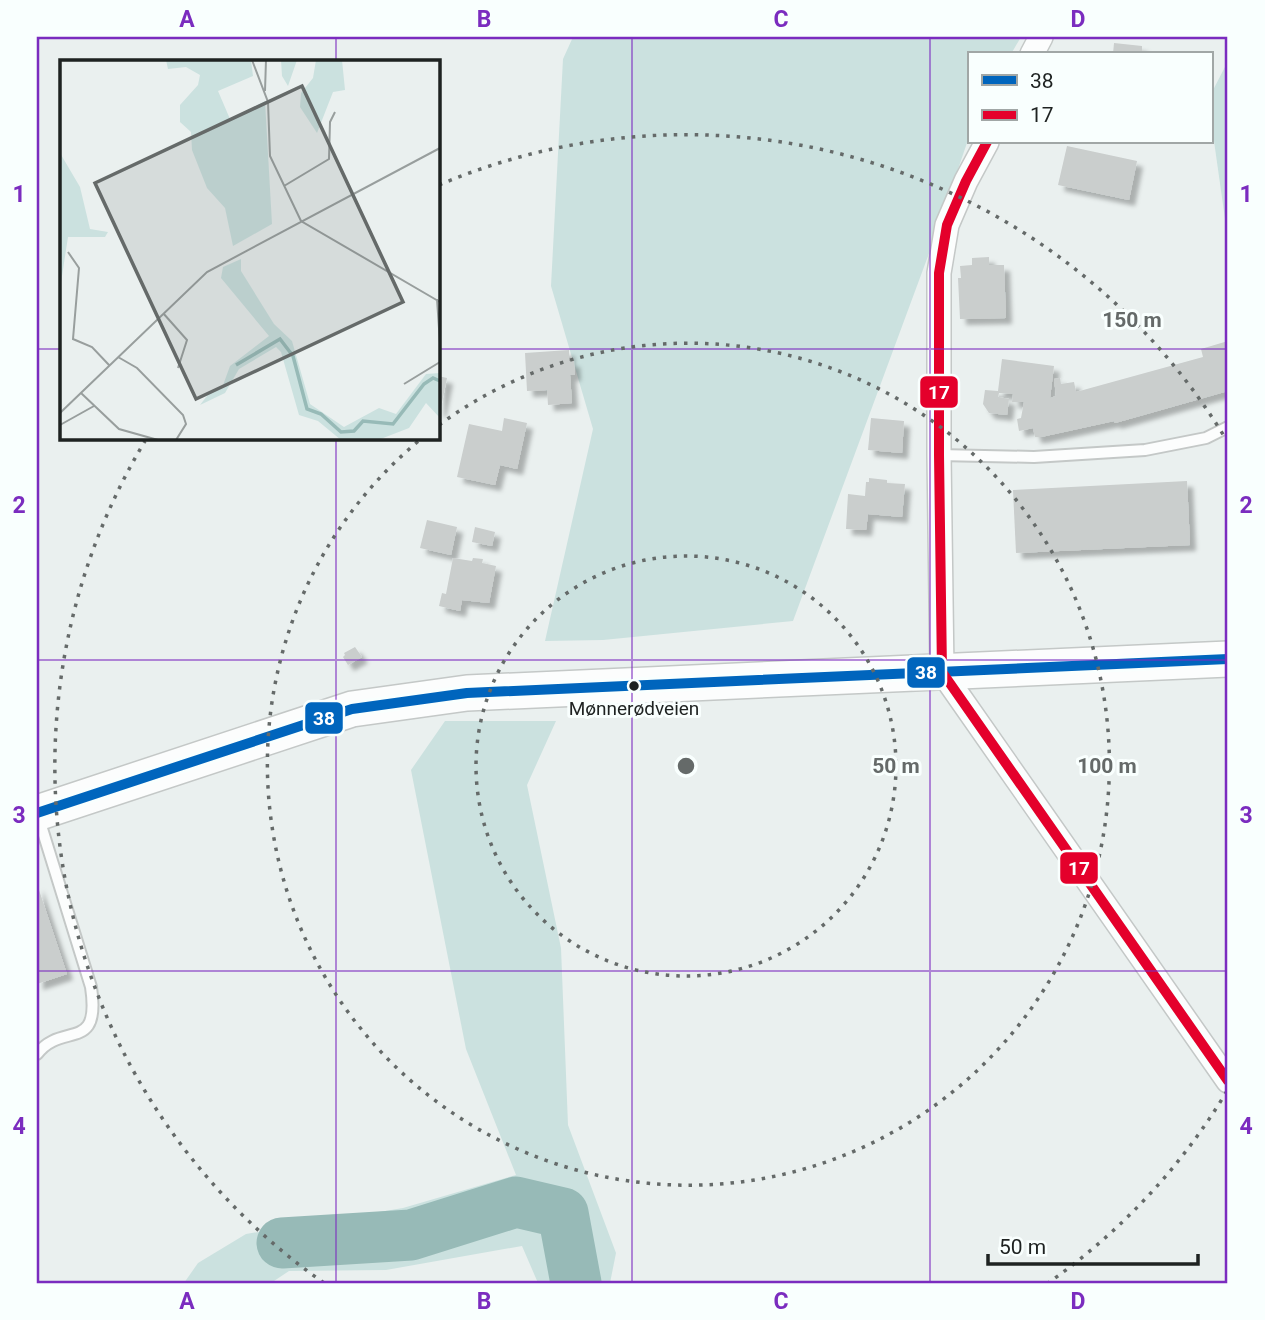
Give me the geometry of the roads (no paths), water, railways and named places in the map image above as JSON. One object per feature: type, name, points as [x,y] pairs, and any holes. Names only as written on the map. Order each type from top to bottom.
[{"type":"main road","points":[[37,813],[352,709],[467,693],[1228,659]]},
{"type":"street","points":[[986,144],[947,225],[939,273],[942,672],[1228,1081]]},
{"type":"lane","points":[[939,455],[1034,457],[1145,450],[1206,438],[1228,427]]},
{"type":"lane","points":[[37,813],[91,987],[93,1006],[90,1021],[81,1033],[47,1043],[37,1054]]},
{"type":"waterway","points":[[282,1243],[411,1235],[516,1202],[563,1213],[576,1283]]},
{"type":"place","name":"Mønnerødveien","points":[[634,686]]}]
